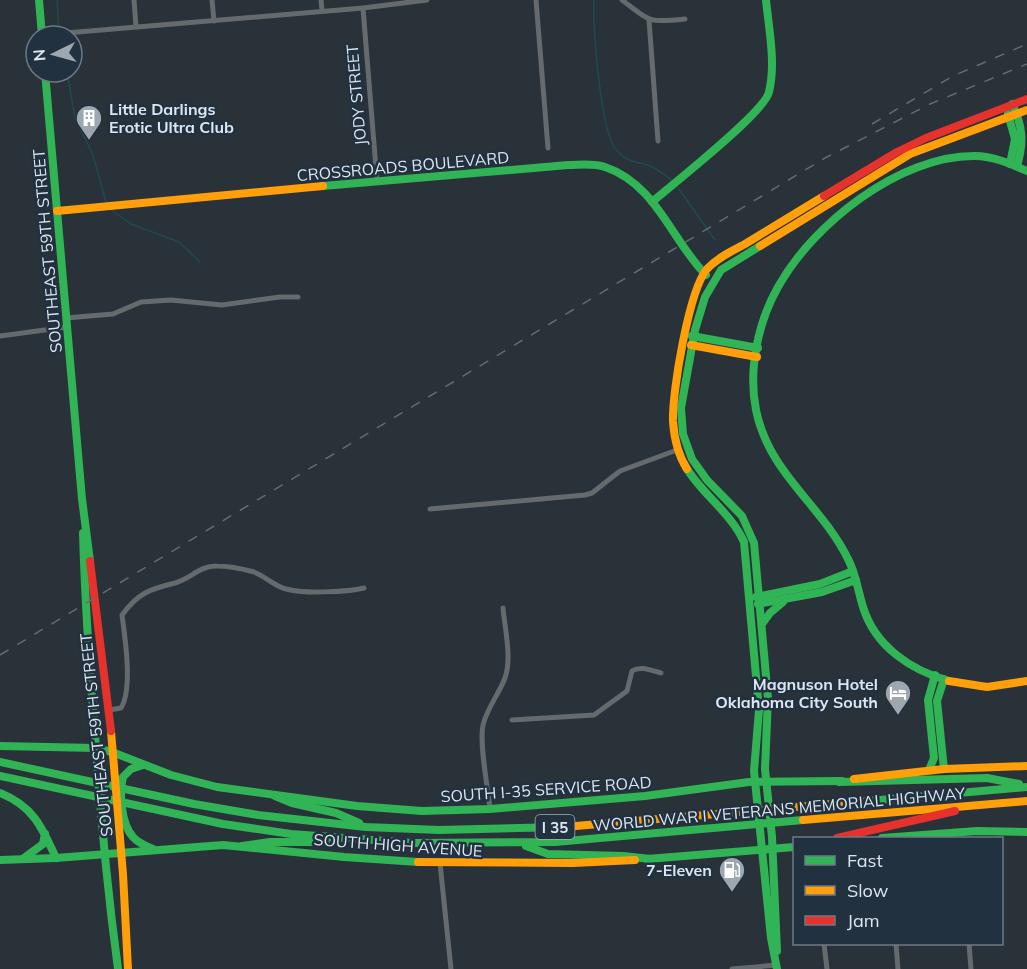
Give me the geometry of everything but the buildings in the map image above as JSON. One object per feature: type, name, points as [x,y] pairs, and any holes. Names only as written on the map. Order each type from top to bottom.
[{"type":"main road","points":[[39,0],[41,24]]},
{"type":"main road","points":[[652,202],[748,120],[769,96],[772,70],[766,0]]},
{"type":"main road","name":"SOUTHEAST 59TH STREET","points":[[46,84],[82,498],[109,710],[128,969]]},
{"type":"main road","points":[[777,967],[771,938],[754,782],[759,710],[746,553],[741,534],[731,519],[698,486],[689,473],[677,450],[672,427],[672,405],[697,282],[713,263],[912,143],[1027,99]]},
{"type":"main road","points":[[1008,106],[1023,132],[1024,143],[1013,165]]},
{"type":"main road","points":[[777,967],[778,937],[765,750],[769,707],[754,543],[748,525],[698,468],[683,434],[681,408],[702,304],[712,280],[721,270],[910,154],[1027,110]]},
{"type":"main road","points":[[1027,171],[1013,165],[975,156],[952,158],[923,164],[903,172],[846,208],[798,259],[779,285],[764,319],[756,357],[754,383],[756,408],[767,446],[782,470],[840,544],[854,575],[869,624],[877,636],[894,654],[916,668],[960,684],[981,687],[1027,681]]},
{"type":"main road","name":"CROSSROADS BOULEVARD","points":[[57,211],[377,181],[568,165],[596,165],[628,179],[652,202],[712,280]]},
{"type":"main road","points":[[684,339],[756,357]]},
{"type":"main road","points":[[694,341],[758,348]]},
{"type":"main road","name":"SOUTHEAST 59TH STREET","points":[[82,498],[84,577],[96,748],[118,969]]},
{"type":"main road","points":[[760,600],[854,575]]},
{"type":"main road","points":[[750,601],[789,599],[822,592],[854,575]]},
{"type":"main road","points":[[762,624],[775,608],[789,599]]},
{"type":"main road","points":[[929,770],[934,758],[928,700],[935,675]]},
{"type":"main road","points":[[944,679],[937,701],[944,769]]},
{"type":"main road","name":"SOUTH I-35 SERVICE ROAD","points":[[0,746],[96,748],[195,782],[275,796],[422,811],[490,809],[663,794],[754,782],[839,782],[865,776],[929,770],[1027,766]]},
{"type":"main road","name":"WORLD WAR I VETERANS MEMORIAL HIGHWAY","points":[[0,762],[258,815],[366,827],[457,830],[554,828],[1027,786]]},
{"type":"main road","points":[[142,765],[134,767],[124,776],[122,782],[124,815],[132,836],[153,849]]},
{"type":"main road","name":"WORLD WAR I VETERANS MEMORIAL HIGHWAY","points":[[0,776],[140,807],[250,828],[365,841],[436,844],[521,844],[1027,801]]},
{"type":"main road","points":[[839,782],[987,778],[1027,786]]},
{"type":"main road","points":[[0,793],[25,806],[33,814],[45,833],[56,858]]},
{"type":"main road","points":[[275,796],[292,803],[336,813],[366,827]]},
{"type":"main road","points":[[842,837],[923,820],[976,805]]},
{"type":"main road","points":[[910,837],[1027,832]]},
{"type":"main road","points":[[24,858],[43,844],[45,833]]},
{"type":"main road","points":[[242,846],[270,842],[365,841]]},
{"type":"main road","points":[[521,844],[548,854],[651,859]]},
{"type":"main road","name":"SOUTH HIGH AVENUE","points":[[0,860],[56,858],[207,845],[440,863],[573,863],[793,847]]},
{"type":"street","points":[[134,0],[136,26]]},
{"type":"street","points":[[212,0],[214,21]]},
{"type":"street","points":[[321,0],[322,10]]},
{"type":"street","points":[[84,32],[363,8],[427,0]]},
{"type":"street","points":[[536,0],[548,148]]},
{"type":"street","points":[[622,0],[649,20],[657,22],[685,19]]},
{"type":"street","name":"JODY STREET","points":[[363,8],[377,181]]},
{"type":"street","points":[[649,20],[658,141]]},
{"type":"street","points":[[66,318],[112,314],[141,302],[171,300],[222,305],[280,297],[298,297]]},
{"type":"street","points":[[0,336],[67,327]]},
{"type":"street","points":[[430,509],[585,495],[598,489],[620,471],[677,450]]},
{"type":"street","points":[[109,710],[121,708],[125,701],[127,668],[122,615],[132,600],[140,595],[161,585],[178,582],[193,572],[215,566],[254,572],[284,589],[306,592],[364,588]]},
{"type":"street","points":[[490,809],[482,737],[483,725],[505,677],[508,661],[503,608]]},
{"type":"street","points":[[512,720],[594,715],[627,691],[632,671],[636,668],[661,674]]},
{"type":"street","points":[[440,863],[452,969]]},
{"type":"street","points":[[824,945],[827,969]]},
{"type":"street","points":[[896,945],[898,969]]},
{"type":"street","points":[[969,945],[971,969]]},
{"type":"street","points":[[732,969],[777,967]]},
{"type":"waterway","points":[[57,0],[58,24]]},
{"type":"waterway","points":[[594,0],[599,79],[606,124],[611,140],[617,151],[626,158],[653,167],[673,181]]},
{"type":"waterway","points":[[69,84],[75,118],[93,155],[106,202]]},
{"type":"waterway","points":[[676,185],[715,240]]},
{"type":"waterway","points":[[110,209],[131,224],[179,242],[200,262]]},
{"type":"railway","points":[[872,124],[953,76],[1027,44]]},
{"type":"railway","points":[[0,655],[825,158],[930,104],[1027,64]]},
{"type":"traffic: fast","points":[[39,0],[41,24]]},
{"type":"traffic: fast","points":[[652,202],[736,131],[764,102],[769,92],[772,70],[766,0]]},
{"type":"traffic: fast","points":[[46,84],[82,499],[90,561]]},
{"type":"traffic: fast","points":[[1012,104],[1021,135],[1021,150],[1017,166]]},
{"type":"traffic: fast","points":[[1008,114],[1015,139],[1010,164]]},
{"type":"traffic: fast","points":[[949,681],[908,663],[885,645],[869,621],[853,571],[837,539],[784,471],[763,433],[754,395],[756,347],[771,301],[793,263],[836,218],[861,198],[889,180],[918,167],[946,159],[988,157],[1027,171]]},
{"type":"traffic: fast","points":[[323,186],[568,165],[601,166],[623,175],[638,186],[706,275]]},
{"type":"traffic: fast","points":[[760,246],[721,270],[705,297],[695,330],[681,408],[683,434],[692,459],[707,480],[742,516],[754,543],[768,698],[765,769],[772,837],[777,951]]},
{"type":"traffic: fast","points":[[692,336],[758,348]]},
{"type":"traffic: fast","points":[[687,469],[701,488],[725,513],[744,542],[759,710],[754,771],[771,938],[777,969]]},
{"type":"traffic: fast","points":[[83,533],[100,802],[118,969]]},
{"type":"traffic: fast","points":[[756,597],[820,584],[853,571]]},
{"type":"traffic: fast","points":[[758,604],[822,592],[856,580]]},
{"type":"traffic: fast","points":[[762,624],[770,613],[783,602]]},
{"type":"traffic: fast","points":[[929,770],[934,758],[928,700],[935,675]]},
{"type":"traffic: fast","points":[[944,679],[937,701],[944,769]]},
{"type":"traffic: fast","points":[[0,746],[96,748],[112,752]]},
{"type":"traffic: fast","points":[[112,752],[171,775],[217,787],[357,806],[422,811],[490,809],[645,796],[749,782],[842,781]]},
{"type":"traffic: fast","points":[[0,762],[194,804],[258,815],[366,827],[439,830],[564,827]]},
{"type":"traffic: fast","points":[[143,765],[131,769],[123,777],[122,808],[126,824],[133,837],[153,849]]},
{"type":"traffic: fast","points":[[0,776],[223,824],[291,834],[413,843],[555,842],[803,820]]},
{"type":"traffic: fast","points":[[839,782],[987,778],[1019,784]]},
{"type":"traffic: fast","points":[[868,801],[1027,787]]},
{"type":"traffic: fast","points":[[0,793],[29,811],[41,827],[56,858]]},
{"type":"traffic: fast","points":[[275,796],[292,803],[336,813],[359,823]]},
{"type":"traffic: fast","points":[[896,837],[977,831],[1027,832]]},
{"type":"traffic: fast","points":[[24,858],[43,844],[45,834]]},
{"type":"traffic: fast","points":[[242,846],[270,842],[326,842]]},
{"type":"traffic: fast","points":[[0,860],[223,845],[418,862]]},
{"type":"traffic: fast","points":[[526,846],[548,854],[651,859]]},
{"type":"traffic: fast","points":[[647,859],[793,847]]},
{"type":"traffic: slow","points":[[760,246],[910,154],[1027,110]]},
{"type":"traffic: slow","points":[[57,211],[323,186]]},
{"type":"traffic: slow","points":[[687,469],[675,440],[673,407],[683,342],[700,280],[707,269],[720,258],[824,196]]},
{"type":"traffic: slow","points":[[691,345],[757,357]]},
{"type":"traffic: slow","points":[[949,681],[987,687],[1027,681]]},
{"type":"traffic: slow","points":[[111,731],[128,969]]},
{"type":"traffic: slow","points":[[854,779],[944,769],[1027,766]]},
{"type":"traffic: slow","points":[[564,827],[868,801]]},
{"type":"traffic: slow","points":[[803,820],[1027,801]]},
{"type":"traffic: slow","points":[[418,862],[573,863],[635,860]]},
{"type":"traffic: jam","points":[[824,196],[897,152],[926,138],[1027,99]]},
{"type":"traffic: jam","points":[[90,561],[111,731]]},
{"type":"traffic: jam","points":[[841,837],[955,811]]},
{"type":"place","name":"Little Darlings Erotic Ultra Club","points":[[89,141]]},
{"type":"place","name":"Magnuson Hotel Oklahoma City South","points":[[898,716]]},
{"type":"place","name":"7-Eleven","points":[[732,893]]}]
